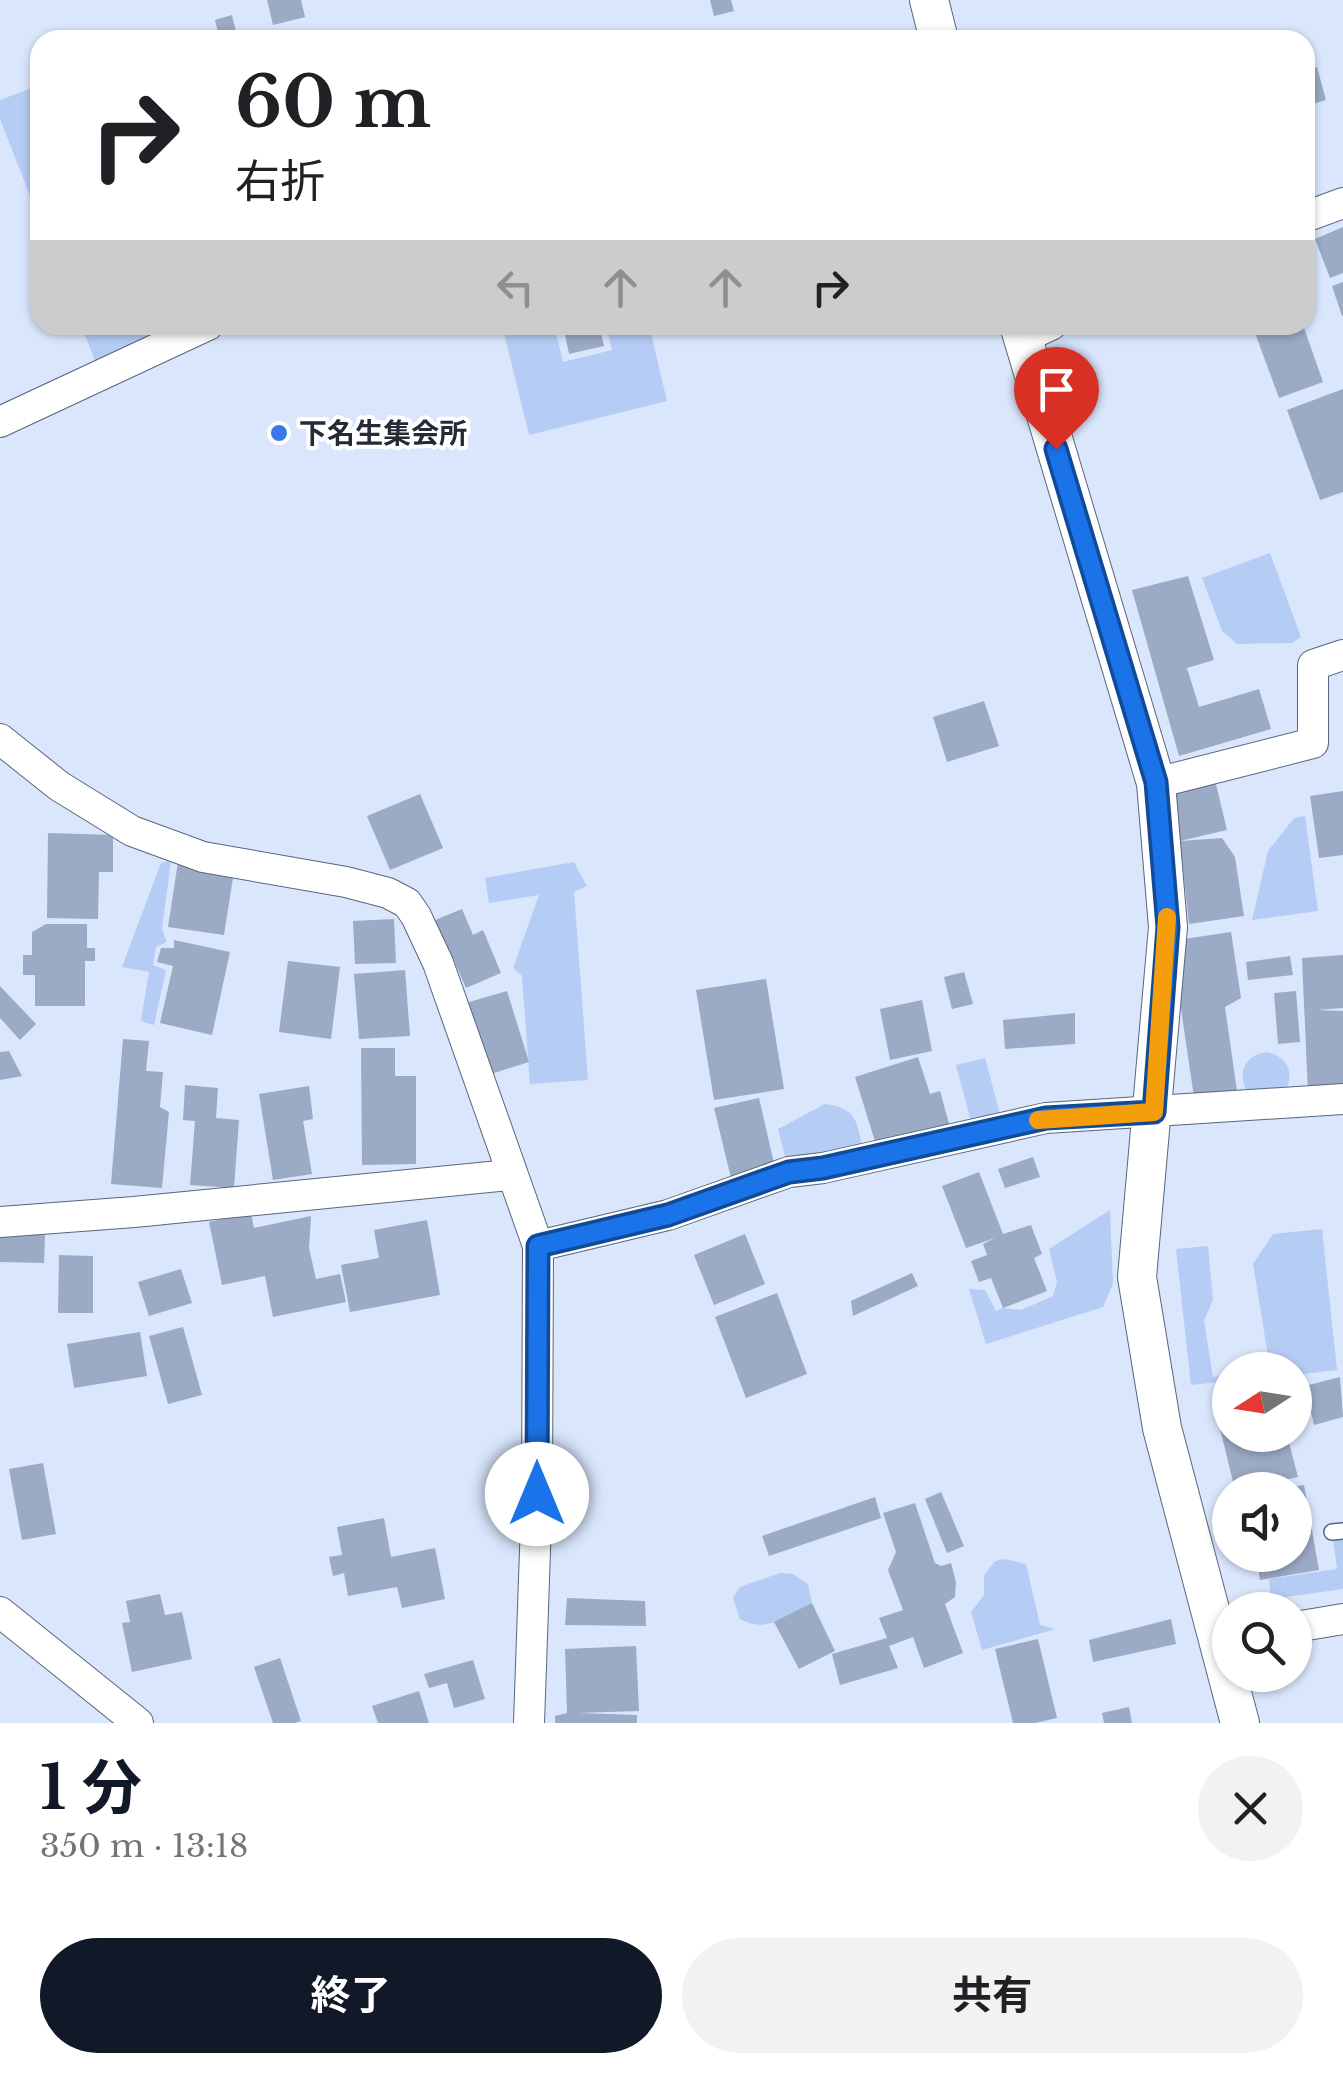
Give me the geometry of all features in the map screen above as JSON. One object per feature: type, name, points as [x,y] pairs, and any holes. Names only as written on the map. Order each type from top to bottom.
[{"type":"street","points":[[929,0],[936,30]]},
{"type":"street","points":[[1315,214],[1343,203]]},
{"type":"street","points":[[0,422],[187,335]]},
{"type":"street","points":[[1033,335],[1156,782],[1168,927],[1137,1277],[1162,1428],[1212,1597]]},
{"type":"street","points":[[1156,782],[1313,743],[1313,665],[1343,654]]},
{"type":"street","points":[[0,739],[58,786],[132,831],[203,857],[346,882],[388,893],[407,903],[438,962],[538,1246],[537,1494],[529,1723]]},
{"type":"street","points":[[538,1246],[668,1215],[789,1172],[823,1168],[1046,1118],[1343,1099]]},
{"type":"street","points":[[0,1222],[510,1175]]},
{"type":"street","points":[[0,1612],[138,1723]]},
{"type":"street","points":[[1312,1624],[1343,1618]]},
{"type":"street","points":[[1234,1692],[1240,1723]]},
{"type":"shaded area","points":[[30,89],[30,196],[0,119],[0,100]]},
{"type":"shaded area","points":[[85,335],[164,335],[97,366]]},
{"type":"shaded area","points":[[504,335],[556,335],[563,362],[612,350],[608,335],[651,335],[667,401],[529,435]]},
{"type":"shaded area","points":[[1270,553],[1301,637],[1292,643],[1237,644],[1222,631],[1202,578]]},
{"type":"shaded area","points":[[1305,816],[1318,911],[1252,920],[1268,851],[1294,818]]},
{"type":"shaded area","points":[[171,861],[162,929],[167,942],[156,947],[153,965],[166,970],[154,1025],[141,1021],[149,972],[122,967],[161,863]]},
{"type":"shaded area","points":[[574,862],[587,886],[574,892],[588,1080],[530,1084],[522,976],[513,968],[539,895],[489,903],[485,878]]},
{"type":"shaded area","points":[[1268,1052],[1288,1068],[1287,1087],[1283,1094],[1248,1093],[1243,1079],[1245,1066],[1253,1057]]},
{"type":"shaded area","points":[[985,1058],[1001,1118],[972,1126],[956,1065]]},
{"type":"shaded area","points":[[825,1104],[845,1110],[855,1119],[864,1153],[789,1172],[778,1129]]},
{"type":"shaded area","points":[[1110,1210],[1113,1284],[1103,1307],[986,1344],[969,1289],[985,1290],[996,1311],[1021,1310],[1053,1296],[1057,1282],[1049,1249]]},
{"type":"shaded area","points":[[1322,1229],[1337,1370],[1312,1373],[1312,1352],[1267,1352],[1253,1264],[1273,1234]]},
{"type":"shaded area","points":[[1208,1246],[1213,1300],[1204,1321],[1212,1383],[1191,1385],[1176,1249]]},
{"type":"shaded area","points":[[1343,1531],[1343,1589],[1312,1593],[1270,1592],[1269,1579],[1337,1569],[1332,1532]]},
{"type":"shaded area","points":[[995,1561],[1026,1564],[1040,1625],[1056,1629],[982,1650],[971,1612],[984,1595],[984,1575]]},
{"type":"shaded area","points":[[780,1573],[793,1574],[808,1584],[812,1603],[768,1624],[740,1619],[733,1598],[740,1587]]},
{"type":"building","points":[[267,0],[301,0],[305,17],[273,25]]},
{"type":"building","points":[[710,0],[731,0],[734,11],[714,16]]},
{"type":"building","points":[[232,15],[236,30],[218,30],[215,20]]},
{"type":"building","points":[[1315,68],[1326,100],[1315,103]]},
{"type":"building","points":[[1343,227],[1343,273],[1330,278],[1315,239]]},
{"type":"building","points":[[1343,282],[1343,316],[1342,316],[1332,286]]},
{"type":"building","points":[[565,335],[601,335],[604,346],[569,354]]},
{"type":"building","points":[[1256,335],[1307,335],[1323,382],[1279,398]]},
{"type":"building","points":[[1343,389],[1343,492],[1320,500],[1287,410]]},
{"type":"building","points":[[1188,576],[1214,660],[1187,668],[1199,707],[1259,689],[1271,729],[1179,756],[1132,590]]},
{"type":"building","points":[[984,701],[999,746],[947,762],[933,717]]},
{"type":"building","points":[[1215,780],[1227,830],[1180,841],[1168,792]]},
{"type":"building","points":[[1343,791],[1343,855],[1319,858],[1310,796]]},
{"type":"building","points":[[420,794],[443,848],[390,870],[367,816]]},
{"type":"building","points":[[48,833],[113,835],[113,872],[99,872],[98,919],[47,918]]},
{"type":"building","points":[[1222,838],[1235,857],[1244,916],[1189,924],[1180,841]]},
{"type":"building","points":[[178,862],[234,871],[224,935],[168,927]]},
{"type":"building","points":[[462,909],[473,935],[483,930],[501,973],[466,988],[449,949],[440,952],[428,923]]},
{"type":"building","points":[[394,919],[396,963],[355,964],[353,921]]},
{"type":"building","points":[[46,924],[87,924],[87,948],[95,948],[95,961],[85,961],[85,1006],[35,1006],[35,975],[23,975],[23,955],[32,955],[32,932]]},
{"type":"building","points":[[1231,932],[1241,998],[1225,1007],[1237,1091],[1194,1097],[1171,941]]},
{"type":"building","points":[[174,940],[230,952],[212,1035],[160,1023],[173,966],[157,962],[161,948],[174,948]]},
{"type":"building","points":[[1343,955],[1343,1008],[1317,1010],[1343,1011],[1343,1092],[1308,1093],[1302,958]]},
{"type":"building","points":[[1290,956],[1293,975],[1248,980],[1246,962]]},
{"type":"building","points":[[288,961],[340,967],[331,1039],[279,1032]]},
{"type":"building","points":[[405,970],[410,1036],[359,1039],[354,974]]},
{"type":"building","points":[[964,972],[973,1004],[952,1009],[944,977]]},
{"type":"building","points":[[766,979],[784,1089],[714,1100],[696,990]]},
{"type":"building","points":[[0,986],[36,1024],[20,1040],[0,1018]]},
{"type":"building","points":[[507,991],[529,1062],[481,1077],[459,1005]]},
{"type":"building","points":[[1296,991],[1300,1042],[1278,1044],[1274,993]]},
{"type":"building","points":[[922,1000],[932,1051],[890,1060],[880,1009]]},
{"type":"building","points":[[1075,1013],[1075,1044],[1005,1049],[1003,1020]]},
{"type":"building","points":[[123,1039],[149,1041],[146,1071],[163,1072],[160,1107],[169,1112],[162,1188],[111,1184]]},
{"type":"building","points":[[361,1048],[395,1048],[395,1076],[416,1076],[416,1164],[362,1165]]},
{"type":"building","points":[[9,1051],[22,1076],[0,1080],[0,1052]]},
{"type":"building","points":[[918,1057],[930,1094],[940,1091],[951,1131],[879,1154],[855,1077]]},
{"type":"building","points":[[185,1085],[218,1088],[216,1118],[239,1120],[234,1188],[190,1185],[195,1121],[183,1120]]},
{"type":"building","points":[[309,1086],[313,1119],[303,1121],[312,1174],[273,1180],[259,1094]]},
{"type":"building","points":[[759,1098],[776,1172],[732,1182],[714,1108]]},
{"type":"building","points":[[1033,1157],[1040,1177],[1005,1188],[998,1169]]},
{"type":"building","points":[[979,1172],[1003,1234],[1031,1225],[1042,1254],[1034,1258],[1047,1291],[1003,1308],[991,1278],[979,1282],[971,1261],[987,1255],[983,1244],[995,1238],[966,1248],[942,1186]]},
{"type":"building","points":[[251,1213],[254,1228],[311,1216],[309,1248],[316,1279],[340,1274],[346,1302],[273,1317],[265,1276],[222,1285],[209,1222]]},
{"type":"building","points":[[427,1220],[440,1295],[350,1312],[341,1265],[379,1258],[374,1230]]},
{"type":"building","points":[[0,1233],[45,1235],[44,1263],[0,1262]]},
{"type":"building","points":[[745,1234],[765,1284],[714,1305],[694,1255]]},
{"type":"building","points":[[59,1255],[93,1256],[93,1313],[58,1313]]},
{"type":"building","points":[[181,1269],[192,1303],[149,1316],[138,1282]]},
{"type":"building","points":[[912,1273],[918,1286],[853,1316],[851,1301]]},
{"type":"building","points":[[777,1293],[807,1374],[746,1398],[715,1317]]},
{"type":"building","points":[[183,1327],[202,1395],[168,1404],[149,1336]]},
{"type":"building","points":[[140,1332],[147,1376],[74,1388],[67,1344]]},
{"type":"building","points":[[1340,1377],[1343,1417],[1314,1425],[1312,1384]]},
{"type":"building","points":[[1226,1452],[1291,1452],[1297,1472],[1231,1472]]},
{"type":"building","points":[[43,1463],[56,1534],[22,1540],[9,1469]]},
{"type":"building","points":[[941,1492],[964,1546],[947,1553],[925,1499]]},
{"type":"building","points":[[875,1497],[881,1518],[769,1556],[762,1536]]},
{"type":"building","points":[[915,1503],[935,1563],[951,1563],[955,1597],[945,1604],[963,1653],[924,1668],[913,1637],[889,1646],[898,1668],[840,1685],[832,1654],[887,1638],[879,1618],[903,1610],[888,1570],[896,1552],[883,1513]]},
{"type":"building","points":[[384,1518],[391,1557],[435,1548],[445,1599],[402,1608],[397,1587],[348,1596],[344,1573],[333,1576],[329,1557],[342,1555],[337,1527]]},
{"type":"building","points":[[1312,1530],[1319,1570],[1312,1571]]},
{"type":"building","points":[[1259,1572],[1307,1572],[1260,1580]]},
{"type":"building","points":[[160,1594],[165,1615],[182,1612],[192,1659],[132,1672],[122,1623],[130,1622],[126,1601]]},
{"type":"building","points":[[567,1598],[645,1601],[646,1626],[565,1625]]},
{"type":"building","points":[[812,1603],[835,1651],[799,1669],[774,1622]]},
{"type":"building","points":[[1171,1619],[1176,1644],[1093,1662],[1089,1640]]},
{"type":"building","points":[[1038,1639],[1057,1718],[1013,1723],[995,1649]]},
{"type":"building","points":[[636,1646],[639,1711],[578,1713],[637,1715],[637,1723],[555,1723],[555,1716],[567,1713],[565,1649]]},
{"type":"building","points":[[280,1658],[301,1721],[295,1723],[273,1723],[254,1667]]},
{"type":"building","points":[[473,1660],[485,1699],[454,1708],[447,1683],[429,1688],[424,1674]]},
{"type":"building","points":[[419,1691],[429,1723],[378,1723],[372,1706]]},
{"type":"building","points":[[1129,1707],[1132,1723],[1104,1723],[1102,1713]]},
{"type":"slow traffic","points":[[1038,1120],[1154,1112],[1167,917]]},
{"type":"place","name":"下名生集会所","points":[[279,433]]},
{"type":"route","points":[[537,1494],[538,1246],[668,1215],[789,1172],[823,1168],[1046,1118],[1154,1112],[1168,927],[1156,782],[1056,449]]}]
